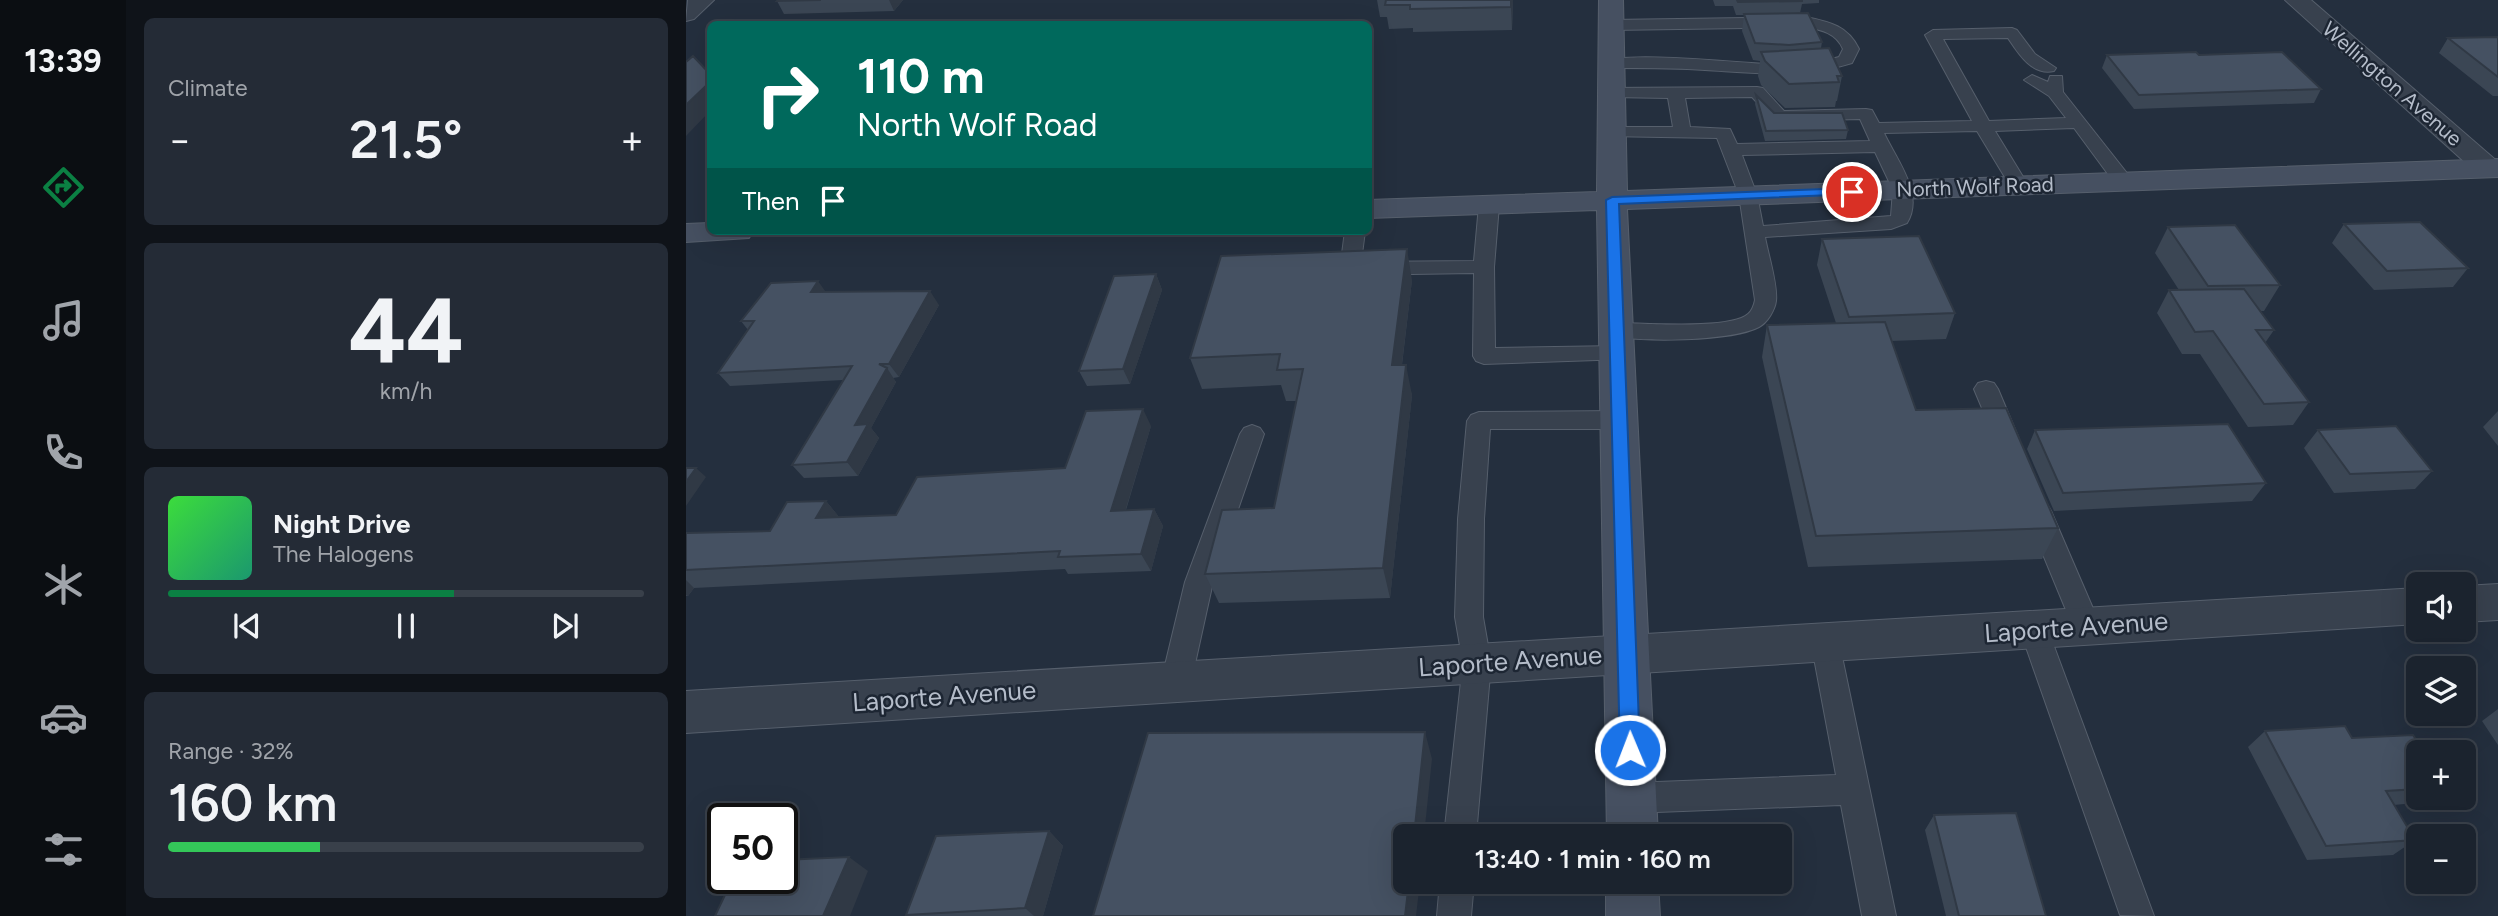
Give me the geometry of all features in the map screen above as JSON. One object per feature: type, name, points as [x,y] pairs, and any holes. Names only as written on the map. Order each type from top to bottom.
[{"type":"main road","points":[[1611,13],[1612,200],[1631,817]]},
{"type":"main road","name":"North Wolf Road","points":[[1372,209],[2123,181],[2494,171]]},
{"type":"main road","points":[[686,233],[707,232]]},
{"type":"main road","points":[[1632,894],[1633,916]]},
{"type":"street","points":[[686,14],[702,0]]},
{"type":"street","name":"Wellington Avenue","points":[[2297,0],[2494,171]]},
{"type":"street","points":[[2476,603],[2498,602]]},
{"type":"street","name":"Laporte Avenue","points":[[686,712],[2406,607]]},
{"type":"lane","points":[[1611,13],[1806,22],[1829,26],[1846,36],[1851,49],[1846,60],[1829,67],[1753,70],[1693,64],[1612,63]]},
{"type":"lane","points":[[2019,186],[1933,35],[2012,33],[2028,69],[2053,80],[2079,123],[2123,181]]},
{"type":"lane","points":[[2028,69],[2053,80]]},
{"type":"lane","points":[[1611,92],[1676,93],[1770,143],[1881,146]]},
{"type":"lane","points":[[1676,93],[1682,132]]},
{"type":"lane","points":[[1612,132],[1682,132],[1723,120],[1758,97],[1779,116],[1866,114],[1904,190],[1905,207],[1900,219],[1891,223],[1754,232]]},
{"type":"lane","points":[[1489,205],[1484,267],[1484,356],[1750,324],[1761,314],[1766,300],[1748,195],[1723,120]]},
{"type":"lane","points":[[1872,128],[2079,123]]},
{"type":"lane","points":[[1354,235],[1350,269],[1484,267]]},
{"type":"lane","points":[[1986,389],[2018,463]]},
{"type":"lane","points":[[1461,824],[1476,663],[1469,617],[1471,519],[1479,421],[1620,420]]},
{"type":"lane","points":[[1175,682],[1199,582],[1252,434]]},
{"type":"lane","points":[[2028,488],[2087,626]]},
{"type":"lane","points":[[2034,630],[2137,915]]},
{"type":"lane","points":[[1825,642],[1879,916]]},
{"type":"lane","points":[[1631,817],[1854,789]]},
{"type":"lane","points":[[1454,916],[1456,894]]},
{"type":"building","points":[[1386,0],[1511,0],[1511,7],[1410,9],[1410,5],[1385,5]]},
{"type":"building","points":[[1737,0],[1802,0],[1802,1],[1738,2]]},
{"type":"building","points":[[1808,13],[1822,42],[1789,45],[1755,43],[1744,14]]},
{"type":"building","points":[[2498,37],[2498,77],[2448,38]]},
{"type":"building","points":[[1829,48],[1842,76],[1837,76],[1839,82],[1789,84],[1765,61],[1761,52]]},
{"type":"building","points":[[2196,52],[2199,55],[2282,52],[2321,89],[2139,95],[2107,55]]},
{"type":"building","points":[[693,56],[707,71],[707,85],[686,105],[686,62]]},
{"type":"building","points":[[1756,95],[1774,113],[1842,113],[1848,130],[1766,131]]},
{"type":"building","points":[[2420,222],[2468,268],[2387,271],[2344,224]]},
{"type":"building","points":[[2235,225],[2280,285],[2208,286],[2168,227]]},
{"type":"building","points":[[1919,236],[1955,313],[1849,317],[1822,239]]},
{"type":"building","points":[[1407,249],[1392,365],[1406,365],[1383,568],[1205,574],[1222,510],[1274,508],[1303,369],[1277,370],[1280,354],[1190,358],[1221,256]]},
{"type":"building","points":[[1156,274],[1123,369],[1079,371],[1114,276]]},
{"type":"building","points":[[818,281],[811,292],[930,291],[889,364],[879,364],[887,368],[855,425],[868,424],[847,462],[792,465],[852,366],[718,373],[754,321],[741,321],[771,283]]},
{"type":"building","points":[[2244,289],[2274,330],[2256,330],[2309,402],[2264,404],[2213,331],[2195,332],[2169,290]]},
{"type":"building","points":[[1885,322],[1916,410],[2006,408],[2058,528],[1816,536],[1767,325]]},
{"type":"building","points":[[1143,409],[1111,511],[1154,509],[1141,554],[1058,557],[1060,551],[686,570],[686,533],[770,531],[787,502],[826,501],[816,518],[896,515],[917,477],[1065,468],[1086,411]]},
{"type":"building","points":[[2228,424],[2266,483],[2063,493],[2035,430]]},
{"type":"building","points":[[2396,426],[2432,471],[2350,474],[2318,430]]},
{"type":"building","points":[[686,468],[696,468],[686,482]]},
{"type":"building","points":[[2345,726],[2352,738],[2413,735],[2416,740],[2406,740],[2406,790],[2386,791],[2406,825],[2406,841],[2326,846],[2265,731]]},
{"type":"building","points":[[1425,732],[1415,824],[1393,824],[1393,894],[1408,894],[1405,916],[1093,916],[1148,733]]},
{"type":"building","points":[[2016,813],[2046,916],[1959,916],[1934,815]]},
{"type":"building","points":[[1049,831],[1025,908],[906,915],[936,836]]},
{"type":"building","points":[[849,857],[823,916],[715,916],[725,894],[798,894],[798,859]]},
{"type":"route","points":[[1630,750],[1612,200],[1852,192]]}]
